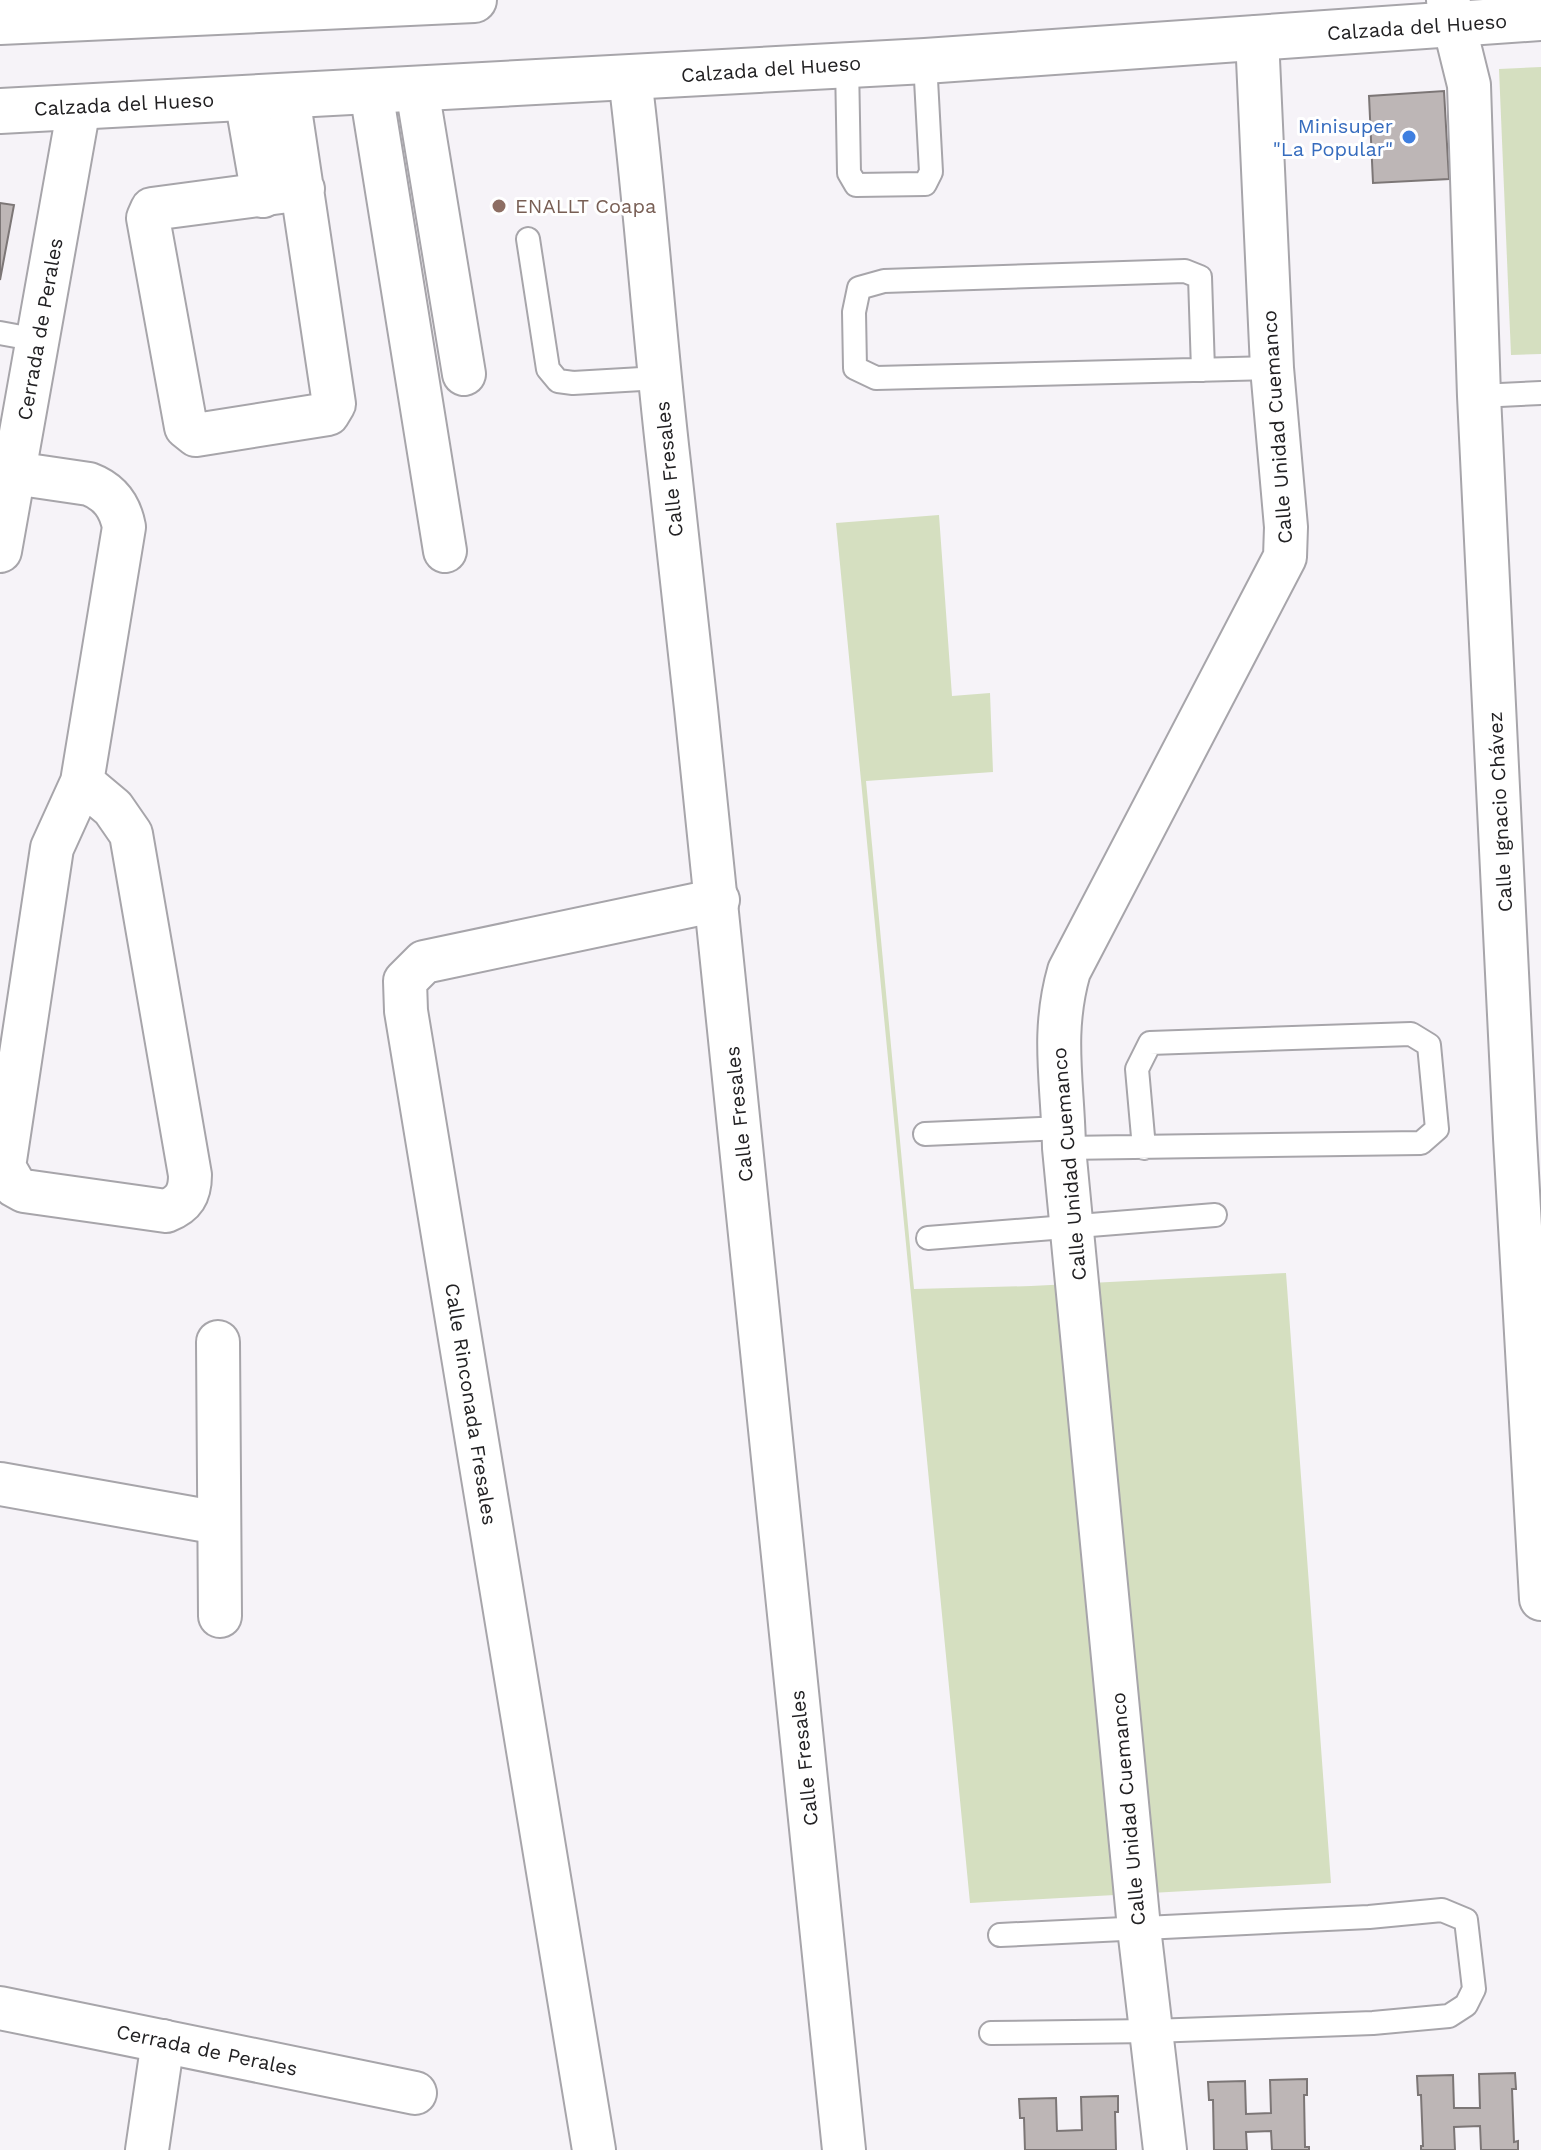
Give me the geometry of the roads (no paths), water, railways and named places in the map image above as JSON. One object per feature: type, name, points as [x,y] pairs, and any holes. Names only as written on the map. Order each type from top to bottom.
[{"type":"main road","points":[[10,14],[474,0]]},
{"type":"main road","name":"Calzada del Hueso","points":[[0,111],[925,61],[1257,37],[1451,13],[1541,18]]},
{"type":"street","name":"Calle Ignacio Chávez","points":[[1451,13],[1469,85],[1479,396],[1528,1138],[1541,1599]]},
{"type":"street","name":"Calle Unidad Cuemanco","points":[[1165,2150],[1139,1928],[1057,1036],[1060,1001],[1069,971],[1285,557],[1286,527],[1272,368],[1257,37]]},
{"type":"street","name":"Calle Fresales","points":[[630,78],[641,161],[659,378],[718,900],[844,2150]]},
{"type":"street","points":[[417,89],[464,374]]},
{"type":"street","points":[[371,91],[445,551]]},
{"type":"street","points":[[267,97],[283,192],[334,404],[328,414],[196,435],[186,427],[148,218],[152,209],[283,192]]},
{"type":"street","name":"Cerrada de Perales","points":[[0,551],[14,473],[19,337],[79,107]]},
{"type":"street","points":[[14,473],[89,484],[100,489],[118,506],[122,516],[122,539],[82,782],[52,848],[4,1167],[15,1186],[24,1191],[166,1211],[186,1199],[190,1175],[131,834],[113,808],[82,782]]},
{"type":"street","name":"Calle Rinconada Fresales","points":[[594,2150],[406,1011],[405,981],[424,962],[718,900]]},
{"type":"street","points":[[218,1342],[220,1616]]},
{"type":"street","points":[[0,1484],[219,1523]]},
{"type":"street","name":"Cerrada de Perales","points":[[0,2008],[415,2093]]},
{"type":"street","points":[[147,2150],[163,2041]]},
{"type":"lane","points":[[847,64],[849,173],[856,185],[925,184],[931,172],[925,61]]},
{"type":"lane","points":[[528,239],[548,369],[558,381],[573,383],[659,378]]},
{"type":"lane","points":[[1203,370],[1200,277],[1185,271],[884,281],[859,288],[854,312],[855,368],[876,378],[1203,370],[1272,368]]},
{"type":"lane","points":[[1479,396],[1541,393]]},
{"type":"lane","points":[[925,1134],[1064,1138],[1144,1148],[1421,1143],[1437,1129],[1429,1045],[1411,1034],[1150,1043],[1137,1069],[1144,1148]]},
{"type":"lane","points":[[928,1238],[1215,1215]]},
{"type":"lane","points":[[991,2033],[1373,2023],[1449,2016],[1466,2005],[1474,1989],[1466,1920],[1442,1910],[1369,1917],[1000,1935]]},
{"type":"place","name":"Minisuper \"La Popular\"","points":[[1409,137]]},
{"type":"place","name":"ENALLT Coapa","points":[[499,206]]}]
